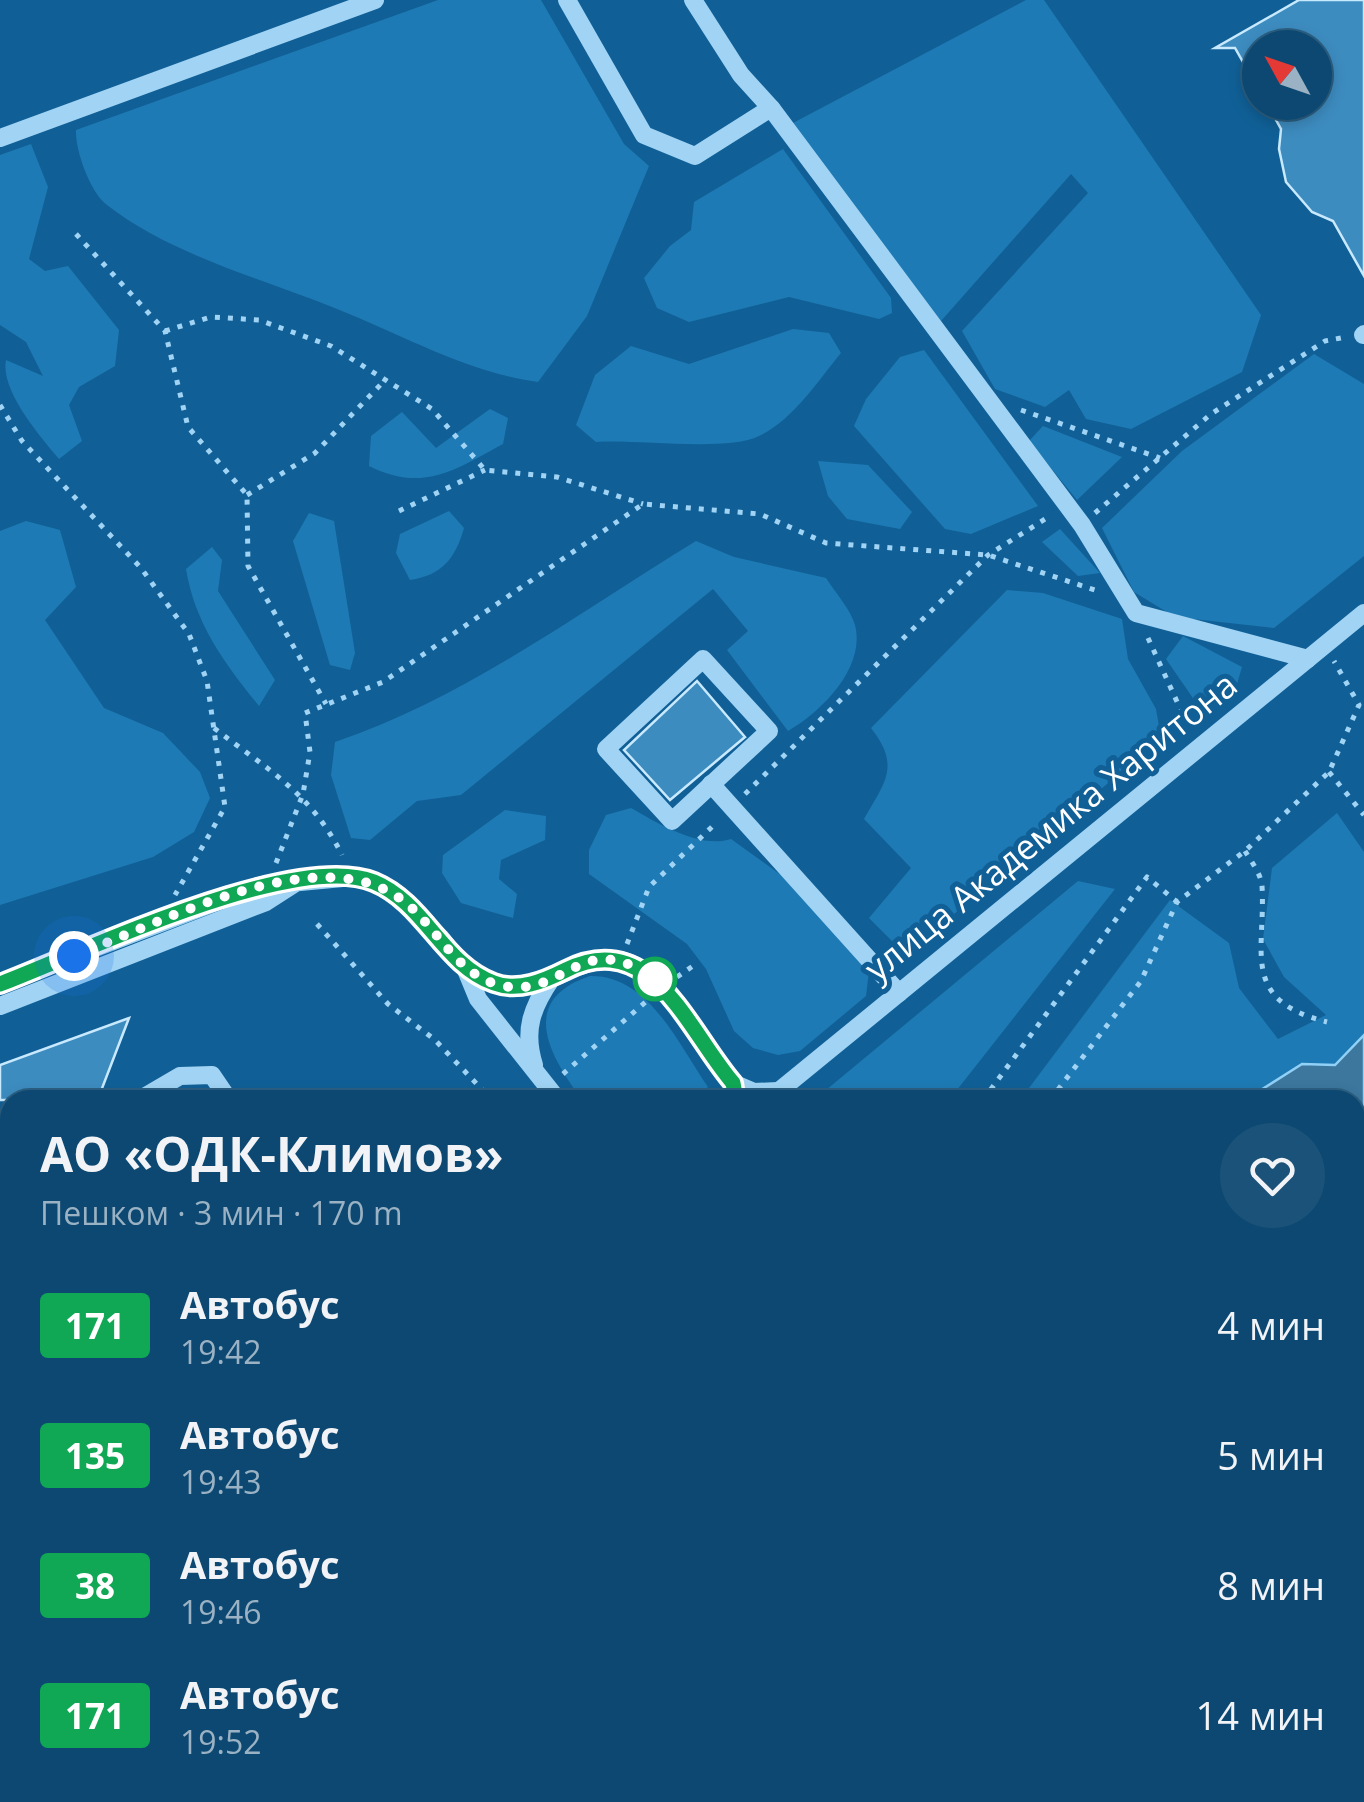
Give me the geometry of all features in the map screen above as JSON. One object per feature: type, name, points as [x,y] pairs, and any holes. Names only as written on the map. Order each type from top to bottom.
[{"type":"street","points":[[0,138],[375,0]]},
{"type":"street","points":[[568,0],[644,135],[695,156],[771,108]]},
{"type":"street","points":[[694,0],[741,75],[771,108],[1082,525],[1136,613],[1308,658]]},
{"type":"street","name":"улица Академика Харитона","points":[[780,1090],[1364,612]]},
{"type":"street","points":[[703,659],[770,731],[711,784],[672,820],[606,749],[703,659]]},
{"type":"street","points":[[711,784],[899,993]]},
{"type":"street","points":[[0,984],[258,886],[329,876],[374,882],[419,914],[466,970],[478,999],[550,1090]]},
{"type":"street","points":[[0,1006],[266,902],[299,881]]},
{"type":"street","points":[[466,970],[508,987],[552,977],[583,961],[622,961],[642,970],[663,988],[733,1090]]},
{"type":"street","points":[[535,1068],[528,1046],[530,1015],[552,977]]},
{"type":"street","points":[[156,1090],[180,1076],[212,1076],[222,1090]]},
{"type":"path","points":[[76,234],[165,331],[188,427],[247,495],[248,566],[326,704]]},
{"type":"path","points":[[165,331],[211,317],[259,320],[331,346],[432,409],[485,470]]},
{"type":"path","points":[[1082,525],[1212,414],[1325,340],[1363,334]]},
{"type":"path","points":[[247,495],[315,453],[386,380]]},
{"type":"path","points":[[987,398],[1160,458]]},
{"type":"path","points":[[0,405],[22,441],[142,568],[189,634],[207,681],[225,807],[169,905]]},
{"type":"path","points":[[399,511],[485,470],[557,477],[644,504],[760,514],[826,543],[988,555],[1093,588],[1136,613],[1192,735]]},
{"type":"path","points":[[276,866],[302,794],[310,752],[304,713],[383,682],[644,504]]},
{"type":"path","points":[[622,961],[649,886],[988,555],[1067,505]]},
{"type":"path","points":[[1058,1090],[1140,981],[1177,902],[1245,850],[1329,772],[1361,703],[1325,645]]},
{"type":"path","points":[[214,728],[302,794],[327,824],[342,855]]},
{"type":"path","points":[[1329,772],[1364,815]]},
{"type":"path","points":[[1245,850],[1262,881],[1258,960],[1274,996],[1301,1016],[1326,1022]]},
{"type":"path","points":[[989,1090],[1147,877],[1177,902]]},
{"type":"path","points":[[317,924],[388,1004],[435,1040],[482,1090]]},
{"type":"path","points":[[559,1090],[663,988],[693,966]]},
{"type":"shaded area","points":[[438,0],[541,0],[624,144],[649,166],[587,316],[538,382],[461,362],[160,238],[101,199],[89,181],[78,148],[76,130]]},
{"type":"shaded area","points":[[1026,0],[1044,0],[1261,315],[1242,372],[1131,429],[1086,419],[1069,390],[1045,407],[995,389],[962,331],[1088,193],[1071,174],[941,321],[791,124]]},
{"type":"shaded area","points":[[31,144],[48,187],[29,259],[45,271],[68,266],[119,330],[115,366],[79,387],[69,405],[82,441],[59,459],[15,398],[6,360],[43,376],[26,342],[0,325],[0,155]]},
{"type":"shaded area","points":[[783,149],[891,298],[892,313],[879,319],[789,297],[689,322],[657,308],[644,278],[670,246],[691,230],[694,202]]},
{"type":"shaded area","points":[[793,329],[829,333],[841,353],[794,410],[759,436],[704,444],[596,442],[576,425],[595,375],[631,346],[689,364]]},
{"type":"shaded area","points":[[924,350],[1038,506],[971,534],[945,529],[854,426],[866,399],[900,357]]},
{"type":"shaded area","points":[[1314,354],[1364,384],[1364,556],[1274,628],[1175,617],[1134,592],[1102,528],[1182,451]]},
{"type":"shaded area","points":[[490,409],[508,418],[503,444],[454,470],[406,478],[369,466],[371,436],[402,412],[436,448]]},
{"type":"shaded area","points":[[1043,426],[1122,457],[1077,500],[1029,441]]},
{"type":"shaded area","points":[[818,461],[868,465],[912,512],[900,529],[847,519],[828,496]]},
{"type":"shaded area","points":[[449,511],[464,528],[456,548],[439,570],[410,580],[396,553],[400,534]]},
{"type":"shaded area","points":[[309,513],[334,521],[355,653],[350,670],[330,665],[293,541]]},
{"type":"shaded area","points":[[26,521],[60,530],[76,587],[45,620],[104,708],[163,733],[200,772],[210,798],[194,832],[153,857],[0,905],[0,531]]},
{"type":"shaded area","points":[[1060,529],[1100,573],[1078,576],[1042,542]]},
{"type":"shaded area","points":[[696,541],[734,557],[826,578],[842,601],[855,625],[854,657],[838,687],[814,712],[788,731],[727,650],[748,631],[713,589],[461,795],[417,801],[370,840],[351,838],[331,775],[335,742],[383,724],[476,678]]},
{"type":"shaded area","points":[[212,547],[222,560],[218,591],[275,680],[259,706],[213,642],[190,589],[186,569]]},
{"type":"shaded area","points":[[1007,590],[1043,593],[1122,619],[1128,659],[1156,709],[1161,738],[906,955],[869,918],[911,868],[864,819],[883,784],[888,764],[871,728]]},
{"type":"shaded area","points":[[1183,636],[1242,667],[1237,684],[1197,704],[1166,659]]},
{"type":"shaded area","points":[[631,808],[693,838],[731,839],[799,888],[869,971],[866,996],[800,1051],[778,1055],[753,1048],[734,1031],[706,969],[687,944],[589,874],[589,850],[606,815]]},
{"type":"shaded area","points":[[505,810],[546,816],[545,840],[501,860],[499,879],[517,894],[513,918],[461,903],[442,873],[443,855]]},
{"type":"shaded area","points":[[1337,813],[1364,852],[1364,1035],[1335,1065],[1302,1064],[1261,1090],[1028,1090],[1170,900],[1229,943],[1239,988],[1278,1039],[1326,1015],[1284,977],[1263,939],[1272,868]]},
{"type":"shaded area","points":[[1078,881],[1115,889],[957,1090],[826,1090]]},
{"type":"shaded area","points":[[590,976],[629,987],[660,1015],[708,1087],[576,1090],[551,1048],[547,1031],[547,1015],[553,1000],[567,987]]},
{"type":"shaded area","points":[[1364,1035],[1364,1090],[1261,1090],[1302,1064],[1335,1065]]},
{"type":"building","points":[[1299,0],[1364,0],[1364,276],[1333,221],[1312,212],[1286,182],[1279,149],[1281,129],[1276,120],[1332,120],[1332,30],[1246,30]]},
{"type":"building","points":[[1242,33],[1242,60],[1235,48],[1215,48]]},
{"type":"building","points":[[697,681],[745,737],[670,800],[624,750]]},
{"type":"building","points":[[129,1018],[101,1090],[0,1090],[0,1065]]},
{"type":"bus line","name":"171","points":[[0,984],[258,886],[329,876],[353,877],[374,882],[397,896],[419,914],[466,970],[494,983],[508,987],[533,984],[583,961],[604,958],[642,970],[660,983],[734,1090]]},
{"type":"route","points":[[74,956],[258,886],[329,876],[374,882],[397,896],[419,914],[466,970],[494,983],[508,987],[533,984],[583,961],[604,958],[622,961],[660,983],[655,979]]}]
